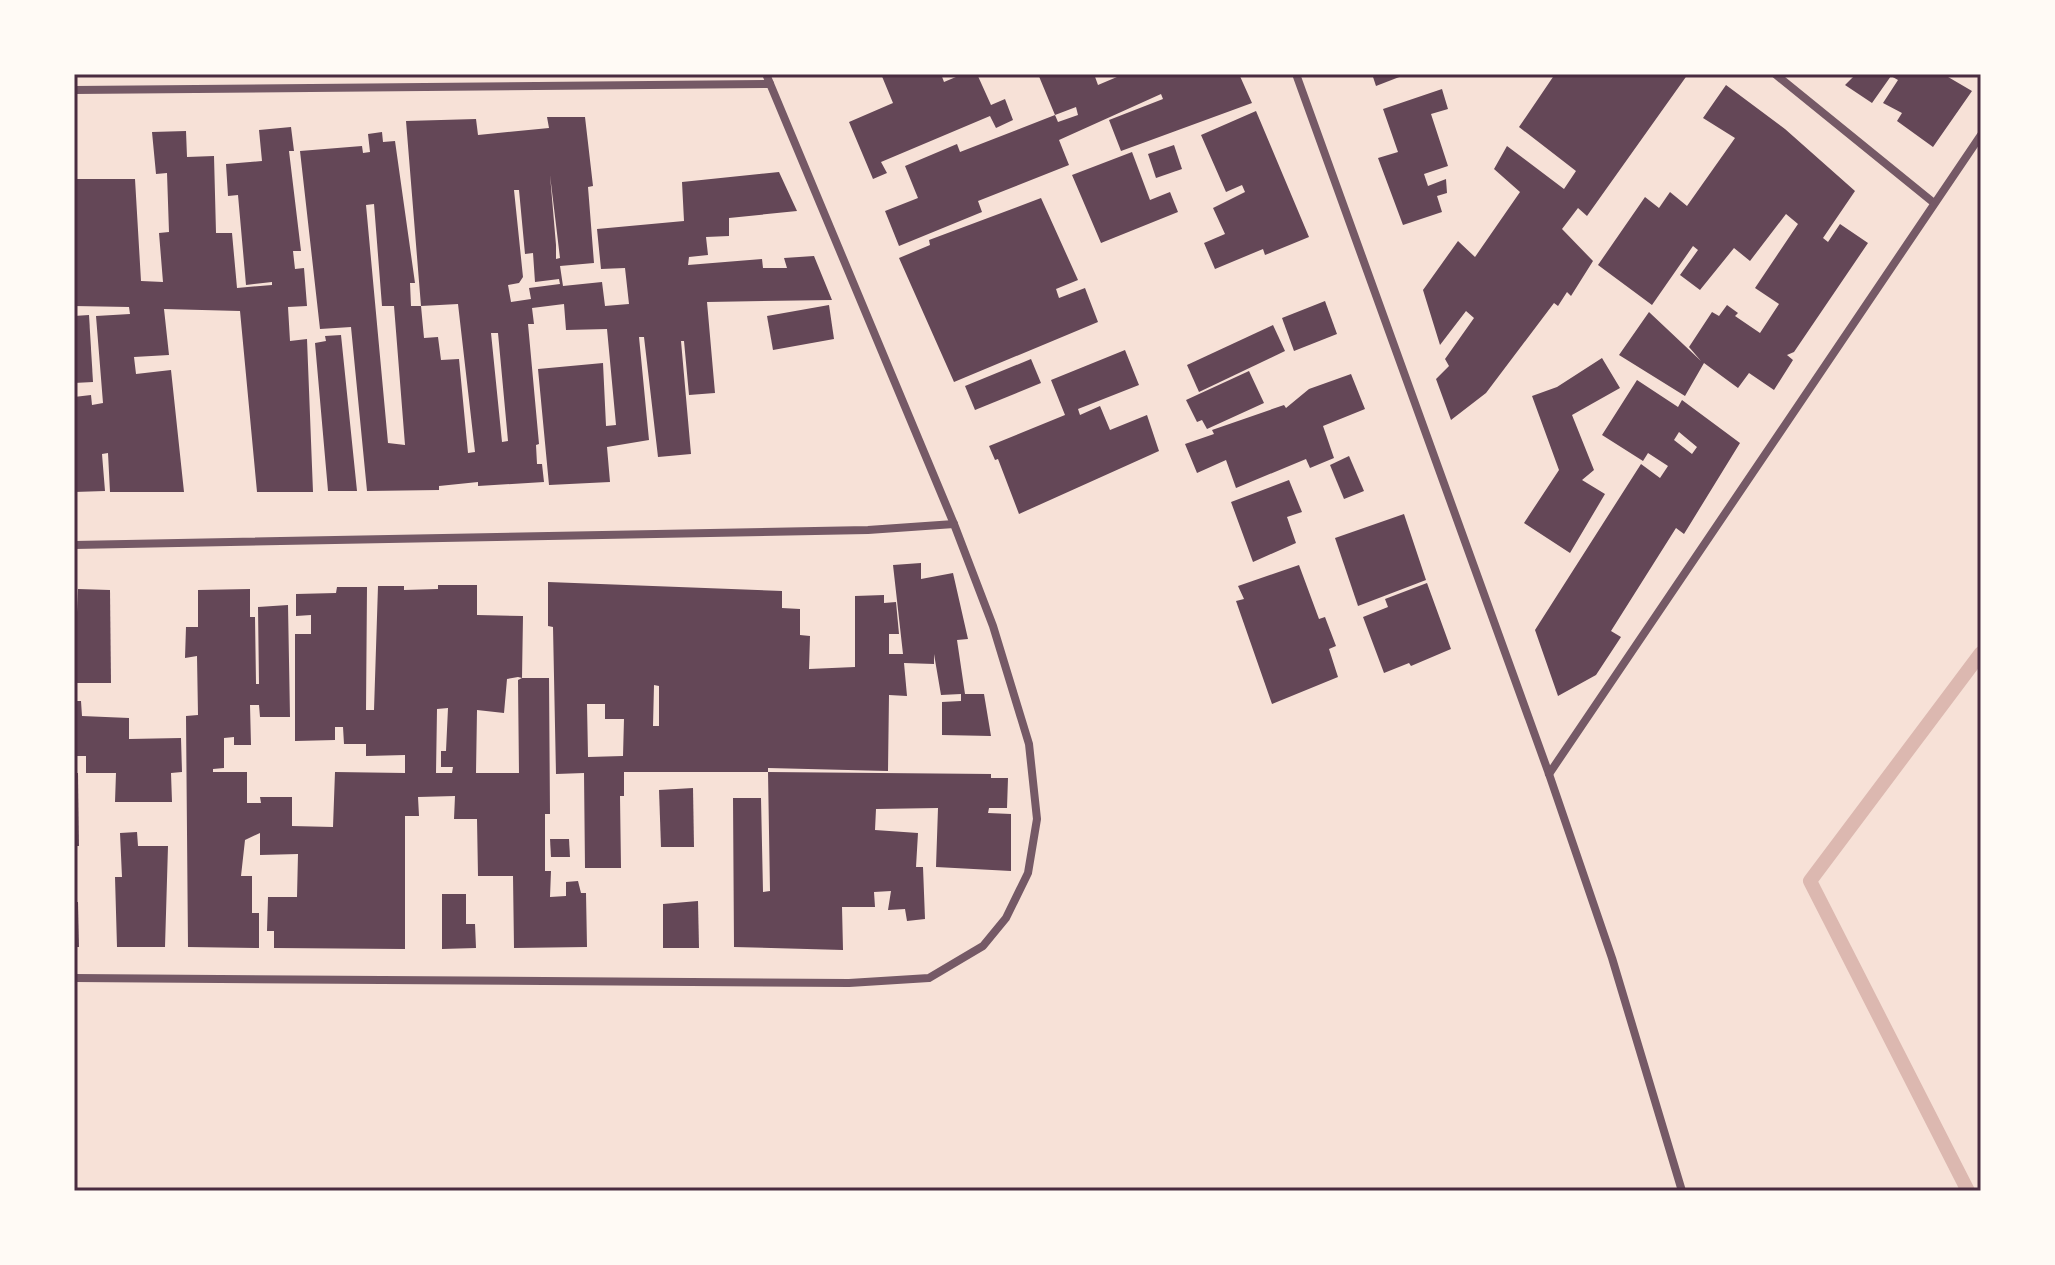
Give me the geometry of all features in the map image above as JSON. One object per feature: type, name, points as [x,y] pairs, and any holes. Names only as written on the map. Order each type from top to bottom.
[{"type":"street","points":[[74,978],[849,983],[929,978],[983,946],[1006,918],[1028,873],[1037,819],[1029,744],[993,626],[954,524],[766,74]]},
{"type":"street","points":[[1296,74],[1549,774],[1612,958],[1682,1191]]},
{"type":"street","points":[[1775,74],[1934,203]]},
{"type":"street","points":[[74,90],[770,84]]},
{"type":"street","points":[[1549,774],[1981,135]]},
{"type":"street","points":[[74,545],[852,530],[954,524]]},
{"type":"building","points":[[881,74],[941,74],[944,82],[963,74],[977,74],[991,105],[1005,99],[1013,120],[996,128],[990,116],[881,162],[887,173],[873,179],[849,122],[893,103]]},
{"type":"building","points":[[1038,74],[1094,74],[1098,85],[1124,74],[1239,74],[1252,103],[1121,151],[1109,120],[1163,99],[1161,94],[1059,140],[1069,165],[978,201],[982,212],[899,246],[885,211],[918,198],[905,166],[957,144],[960,152],[1055,115]],"holes":[[[1076,107],[1078,115],[1058,122],[1055,115]]]},
{"type":"building","points":[[1372,74],[1407,74],[1376,86]]},
{"type":"building","points":[[1555,74],[1688,74],[1587,216],[1578,208],[1562,229],[1593,261],[1571,296],[1567,292],[1558,306],[1554,303],[1486,393],[1451,420],[1436,379],[1449,366],[1445,359],[1474,318],[1466,311],[1440,345],[1423,290],[1458,241],[1475,257],[1520,192],[1494,169],[1507,146],[1564,189],[1576,171],[1519,127]]},
{"type":"building","points":[[1856,74],[1943,74],[1972,91],[1933,147],[1897,121],[1902,113],[1883,103],[1898,80],[1891,76],[1872,103],[1845,85]]},
{"type":"building","points":[[1726,85],[1785,129],[1855,191],[1823,238],[1828,242],[1840,224],[1868,243],[1794,352],[1787,355],[1793,360],[1774,390],[1749,373],[1738,388],[1704,363],[1685,396],[1619,355],[1649,312],[1701,361],[1689,347],[1712,312],[1719,316],[1727,305],[1738,313],[1735,316],[1760,333],[1779,304],[1755,288],[1798,224],[1786,214],[1750,261],[1734,248],[1700,290],[1680,275],[1698,250],[1693,246],[1652,305],[1598,265],[1645,197],[1659,208],[1670,192],[1687,206],[1735,138],[1703,118]]},
{"type":"building","points":[[1442,89],[1448,109],[1431,114],[1448,166],[1424,174],[1428,186],[1446,179],[1447,193],[1437,196],[1442,212],[1403,225],[1378,158],[1398,152],[1383,109]]},
{"type":"building","points":[[1256,111],[1309,237],[1265,255],[1263,249],[1215,269],[1204,243],[1225,234],[1213,208],[1245,192],[1242,185],[1226,192],[1201,135]]},
{"type":"building","points":[[547,117],[585,117],[593,186],[588,187],[594,263],[560,266],[563,286],[602,282],[605,306],[629,304],[625,268],[601,269],[597,229],[684,221],[682,182],[779,172],[797,211],[729,218],[729,236],[706,237],[708,255],[689,257],[688,265],[762,259],[763,268],[787,268],[784,258],[814,256],[832,300],[707,302],[715,393],[689,395],[684,341],[681,341],[691,454],[658,457],[644,337],[639,337],[649,440],[607,447],[610,482],[549,485],[538,369],[603,363],[606,426],[616,425],[607,329],[566,330],[564,304],[532,308],[534,324],[528,324],[539,444],[536,445],[537,464],[542,464],[544,482],[478,486],[478,482],[439,486],[439,490],[367,491],[351,327],[320,329],[300,151],[362,146],[363,153],[370,152],[368,134],[382,132],[383,142],[395,141],[415,283],[410,283],[411,306],[421,306],[406,121],[476,119],[478,135],[549,128]],"holes":[[[550,175],[560,258],[556,259]],[[514,190],[519,190],[525,254],[533,253],[535,282],[559,279],[560,284],[529,288],[531,299],[511,302],[508,285],[519,283],[523,277]],[[374,204],[382,306],[394,306],[405,445],[388,443],[366,205]],[[458,304],[475,452],[468,453],[459,359],[441,360],[438,337],[424,338],[421,306]],[[491,333],[498,333],[508,441],[502,442]]]},
{"type":"building","points":[[291,127],[294,151],[289,151],[301,251],[293,251],[295,269],[304,268],[307,306],[288,307],[290,341],[307,339],[313,492],[257,492],[240,311],[164,309],[169,355],[134,357],[136,374],[171,370],[184,492],[110,492],[108,453],[102,454],[105,491],[74,492],[74,397],[91,395],[92,405],[103,403],[96,316],[130,314],[129,307],[74,306],[74,179],[135,179],[141,281],[163,282],[159,233],[169,232],[167,173],[156,174],[152,132],[186,131],[187,157],[214,156],[216,233],[232,233],[237,288],[272,285],[272,282],[246,285],[238,195],[228,196],[226,164],[262,161],[259,130]]},
{"type":"building","points":[[1174,145],[1182,169],[1156,178],[1148,154]]},
{"type":"building","points":[[1132,152],[1150,200],[1170,192],[1178,212],[1101,243],[1072,175]]},
{"type":"building","points":[[1041,198],[1078,280],[1056,289],[1059,298],[1085,288],[1098,322],[954,382],[899,258],[930,245],[929,240]]},
{"type":"building","points":[[1325,301],[1337,334],[1294,351],[1282,318]]},
{"type":"building","points":[[829,305],[834,339],[773,350],[767,316]]},
{"type":"building","points":[[89,315],[93,382],[74,383],[74,316]]},
{"type":"building","points":[[1273,325],[1285,351],[1199,392],[1187,365]]},
{"type":"building","points":[[341,335],[357,491],[328,491],[315,343],[326,341],[325,336]]},
{"type":"building","points":[[1125,350],[1139,385],[1078,409],[1080,415],[1100,406],[1110,430],[1147,415],[1159,451],[1019,514],[998,459],[995,460],[989,446],[1065,415],[1051,380]]},
{"type":"building","points":[[1602,358],[1620,388],[1572,415],[1594,470],[1582,480],[1605,494],[1570,553],[1524,523],[1559,470],[1532,396],[1557,387]]},
{"type":"building","points":[[1031,359],[1041,383],[975,410],[965,386]]},
{"type":"building","points":[[1249,371],[1264,403],[1207,429],[1202,420],[1197,422],[1186,400]]},
{"type":"building","points":[[1351,374],[1365,409],[1323,426],[1334,458],[1310,468],[1306,459],[1236,488],[1226,460],[1197,473],[1185,444],[1214,434],[1212,430],[1284,405],[1286,408],[1309,389]]},
{"type":"building","points":[[1637,380],[1678,407],[1682,400],[1740,443],[1684,534],[1676,528],[1611,631],[1621,637],[1596,675],[1558,696],[1535,630],[1641,464],[1660,478],[1668,466],[1648,453],[1643,461],[1602,435]],"holes":[[[1679,432],[1697,447],[1692,454],[1674,440]]]},
{"type":"building","points":[[1349,456],[1364,491],[1344,499],[1330,465]]},
{"type":"building","points":[[1289,480],[1302,512],[1287,517],[1296,543],[1253,562],[1231,502]]},
{"type":"building","points":[[1404,514],[1426,580],[1358,606],[1335,538]]},
{"type":"building","points":[[921,563],[921,579],[953,573],[968,639],[957,640],[965,694],[984,694],[991,736],[942,735],[942,702],[961,701],[961,694],[941,695],[934,654],[934,664],[904,663],[907,696],[889,695],[888,771],[768,768],[768,772],[624,772],[624,796],[620,796],[621,868],[585,868],[584,773],[556,774],[553,627],[548,626],[548,582],[782,591],[782,608],[800,609],[800,635],[810,636],[809,669],[855,667],[855,596],[884,595],[884,603],[896,602],[899,634],[889,634],[889,654],[903,654],[893,565]],"holes":[[[654,685],[659,686],[659,726],[653,726]],[[587,704],[605,704],[605,719],[624,719],[623,756],[588,757]]]},
{"type":"building","points":[[1299,565],[1319,619],[1325,617],[1336,646],[1329,649],[1338,677],[1272,704],[1236,601],[1244,599],[1238,586]]},
{"type":"building","points":[[1427,583],[1451,649],[1411,666],[1409,663],[1384,673],[1363,617],[1388,607],[1385,599]]},
{"type":"building","points":[[438,585],[477,585],[477,615],[523,616],[522,678],[549,678],[550,814],[545,814],[545,871],[551,871],[550,897],[566,896],[566,882],[578,881],[581,893],[586,893],[587,947],[514,948],[513,876],[478,876],[477,819],[454,819],[455,796],[418,797],[419,816],[405,816],[405,949],[274,948],[274,931],[267,931],[268,897],[297,897],[298,854],[260,855],[260,833],[245,840],[241,876],[252,876],[252,913],[259,913],[259,948],[188,947],[186,716],[198,715],[197,656],[185,658],[186,627],[198,627],[198,590],[250,589],[250,617],[255,617],[256,684],[259,684],[258,607],[288,605],[290,717],[260,717],[259,705],[250,705],[251,745],[234,745],[234,737],[224,738],[224,768],[213,769],[213,772],[247,772],[247,803],[261,803],[260,797],[292,797],[292,826],[333,827],[335,772],[405,773],[405,755],[366,756],[366,744],[344,744],[343,727],[335,727],[335,740],[295,741],[295,634],[311,634],[311,615],[296,616],[296,594],[336,593],[337,587],[367,587],[366,710],[374,710],[378,586],[404,586],[404,590],[438,589]],"holes":[[[522,678],[518,680],[519,773],[476,773],[477,710],[504,713],[507,679]],[[448,708],[446,751],[441,751],[441,767],[453,767],[452,773],[436,773],[437,709]]]},
{"type":"building","points":[[78,589],[110,590],[111,683],[74,683]]},
{"type":"building","points":[[74,701],[81,701],[82,716],[129,718],[129,739],[181,738],[182,772],[171,773],[172,802],[115,802],[116,773],[86,773],[86,756],[74,756]]},
{"type":"building","points":[[768,772],[991,774],[991,778],[1008,778],[1007,808],[989,808],[988,813],[1011,814],[1011,871],[936,867],[938,808],[876,809],[875,830],[918,833],[916,867],[923,867],[925,919],[907,921],[905,909],[888,910],[891,891],[874,892],[875,907],[842,907],[843,950],[734,947],[733,798],[761,798],[763,892],[770,891]]},
{"type":"building","points":[[74,773],[78,773],[79,846],[74,846]]},
{"type":"building","points":[[693,788],[694,847],[661,847],[659,790]]},
{"type":"building","points":[[137,832],[138,846],[168,846],[165,947],[117,947],[115,877],[122,877],[120,833]]},
{"type":"building","points":[[550,839],[569,839],[570,857],[551,857]]},
{"type":"building","points":[[442,894],[466,894],[466,924],[475,924],[476,948],[442,949]]},
{"type":"building","points":[[698,901],[699,948],[663,948],[663,904]]},
{"type":"building","points":[[74,902],[78,902],[79,947],[74,947]]},
{"type":"waterway","points":[[1968,1191],[1810,881],[1981,653]]}]
